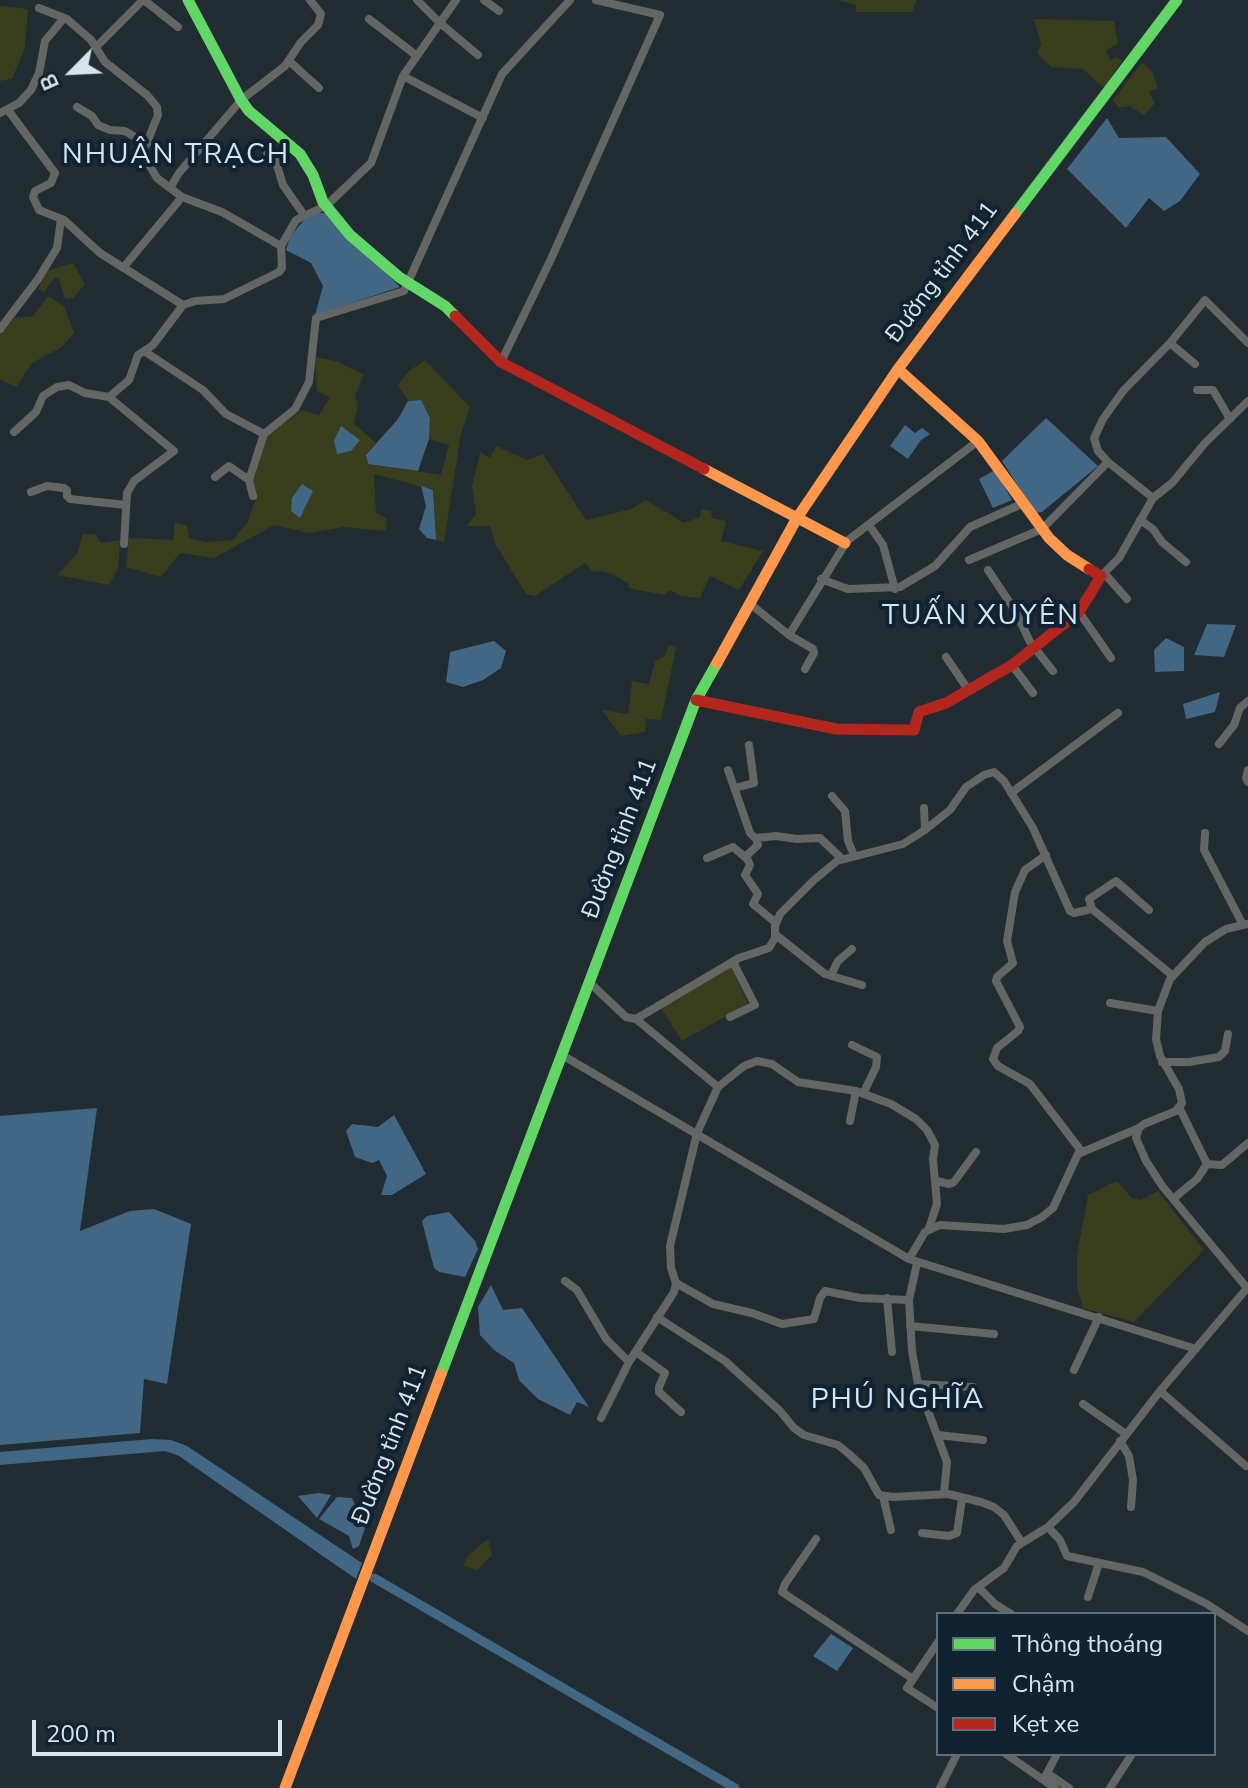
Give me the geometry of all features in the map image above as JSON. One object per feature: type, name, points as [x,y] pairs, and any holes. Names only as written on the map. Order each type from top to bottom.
[{"type":"main road","points":[[188,0],[241,100],[249,111],[300,154],[326,205],[350,235],[409,284],[445,306],[501,362],[845,543]]},
{"type":"main road","name":"Đường tỉnh 411","points":[[285,1788],[696,700],[797,518],[898,369],[1177,0]]},
{"type":"main road","points":[[696,700],[836,729],[912,730],[916,728],[919,712],[946,703],[1012,665],[1079,612],[1102,575],[1067,555],[1042,529],[978,441],[898,369]]},
{"type":"street","points":[[96,47],[143,0],[178,27]]},
{"type":"street","points":[[170,188],[179,173],[241,100],[289,61],[321,19],[319,10],[310,0]]},
{"type":"street","points":[[417,0],[478,55]]},
{"type":"street","points":[[109,397],[129,380],[138,355],[153,345],[183,305],[195,301],[216,302],[276,274],[282,268],[281,246],[296,220],[326,205],[371,163],[403,76],[456,0]]},
{"type":"street","points":[[484,0],[499,11]]},
{"type":"street","points":[[253,496],[249,480],[264,434],[295,409],[309,382],[316,318],[404,291],[502,74],[570,0]]},
{"type":"street","points":[[501,362],[551,259],[660,15],[596,0]]},
{"type":"street","points":[[39,8],[64,18],[96,47],[105,62],[147,95],[157,107],[158,115],[144,150],[157,178],[182,197],[222,212],[281,246]]},
{"type":"street","points":[[64,18],[45,41],[39,73],[31,90],[4,112],[55,173],[51,183],[35,191],[36,204],[41,211],[61,219],[100,253],[183,305]]},
{"type":"street","points":[[369,19],[417,56]]},
{"type":"street","points":[[289,61],[319,88]]},
{"type":"street","points":[[403,76],[483,118]]},
{"type":"street","points":[[77,107],[92,116],[98,125],[125,131],[147,144]]},
{"type":"street","points":[[267,154],[275,159],[283,185],[304,215]]},
{"type":"street","points":[[123,268],[182,197]]},
{"type":"street","points":[[0,329],[57,248],[61,219]]},
{"type":"street","points":[[1153,498],[1098,451],[1094,438],[1103,419],[1123,391],[1170,343],[1205,300],[1248,343]]},
{"type":"street","points":[[1170,343],[1195,364]]},
{"type":"street","points":[[144,351],[203,390],[226,414],[264,434]]},
{"type":"street","points":[[14,432],[36,412],[43,396],[57,387],[69,385],[85,393],[109,397],[174,451],[134,481],[127,493],[124,544]]},
{"type":"street","points":[[1197,390],[1213,390],[1230,419]]},
{"type":"street","points":[[1127,599],[1102,575],[1119,558],[1153,498],[1172,483],[1205,443],[1248,401]]},
{"type":"street","points":[[789,635],[845,543],[978,441]]},
{"type":"street","points":[[969,560],[1042,529],[1108,462]]},
{"type":"street","points":[[215,477],[229,466],[249,480]]},
{"type":"street","points":[[31,492],[47,486],[64,488],[68,490],[70,499],[126,505]]},
{"type":"street","points":[[821,579],[848,589],[895,589],[935,566],[970,527],[1024,503]]},
{"type":"street","points":[[1140,520],[1186,562]]},
{"type":"street","points":[[869,525],[883,545],[895,589]]},
{"type":"street","points":[[988,570],[1014,607],[1034,648],[1053,671]]},
{"type":"street","points":[[749,603],[789,635],[814,650],[805,669]]},
{"type":"street","points":[[1079,612],[1111,658]]},
{"type":"street","points":[[946,657],[969,691]]},
{"type":"street","points":[[1012,665],[1033,693]]},
{"type":"street","points":[[1219,744],[1234,725],[1240,708],[1248,701]]},
{"type":"street","points":[[1011,793],[1118,713]]},
{"type":"street","points":[[735,788],[754,783],[749,745]]},
{"type":"street","points":[[728,770],[750,833],[758,845],[746,858]]},
{"type":"street","points":[[1248,770],[1248,782]]},
{"type":"street","points":[[636,1019],[733,962],[769,948],[776,935],[780,914],[841,858],[903,844],[950,810],[966,787],[994,772],[1004,781],[1033,828],[1072,913],[1092,909]]},
{"type":"street","points":[[832,796],[845,811],[848,841],[854,855]]},
{"type":"street","points":[[924,808],[925,830]]},
{"type":"street","points":[[929,1228],[947,1224],[1004,1229],[1027,1225],[1053,1208],[1072,1165],[1082,1152],[1139,1128],[1182,1103],[1179,1089],[1162,1062],[1156,1039],[1158,1011],[1173,976],[1205,942],[1226,929],[1245,924],[1204,850],[1205,833]]},
{"type":"street","points":[[756,839],[776,836],[820,838],[841,858]]},
{"type":"street","points":[[707,858],[733,847],[746,858],[750,865],[746,877],[758,894],[753,904],[776,923]]},
{"type":"street","points":[[1046,855],[1025,870],[1015,892],[1007,941],[1013,963],[996,981],[1020,1027],[997,1048],[993,1059],[998,1066],[1030,1084],[1082,1152]]},
{"type":"street","points":[[1149,910],[1116,881],[1089,899],[1092,909],[1173,976]]},
{"type":"street","points":[[776,935],[818,970],[862,985]]},
{"type":"street","points":[[831,975],[838,961],[852,949]]},
{"type":"street","points":[[730,1017],[755,1006],[733,962]]},
{"type":"street","points":[[590,983],[626,1017],[636,1019],[718,1087]]},
{"type":"street","points":[[1110,1003],[1158,1011]]},
{"type":"street","points":[[1162,1062],[1219,1057],[1225,1051],[1228,1034]]},
{"type":"street","points":[[850,1121],[860,1093],[876,1067],[877,1057],[852,1045]]},
{"type":"street","points":[[562,1055],[913,1261],[1196,1349]]},
{"type":"street","points":[[603,1413],[629,1362],[674,1292],[676,1283],[671,1268],[670,1246],[697,1133],[718,1087],[744,1066],[757,1061],[772,1064],[798,1082],[860,1093],[891,1104],[916,1119],[935,1145],[933,1159],[937,1204],[913,1261],[909,1300],[918,1384],[947,1462],[944,1494]]},
{"type":"street","points":[[1179,1107],[1207,1164]]},
{"type":"street","points":[[959,1612],[978,1587],[1004,1568],[1022,1543],[1048,1527],[1074,1502],[1160,1391],[1248,1287],[1173,1199],[1146,1161],[1137,1142],[1139,1128]]},
{"type":"street","points":[[1207,1164],[1222,1165],[1248,1143]]},
{"type":"street","points":[[937,1181],[954,1182],[976,1152]]},
{"type":"street","points":[[1173,1199],[1197,1179],[1207,1164]]},
{"type":"street","points":[[565,1281],[577,1290],[606,1339],[629,1362]]},
{"type":"street","points":[[676,1283],[713,1304],[787,1324],[814,1319],[825,1291],[860,1298],[909,1300]]},
{"type":"street","points":[[887,1298],[892,1352]]},
{"type":"street","points":[[657,1317],[725,1361],[780,1411],[794,1428],[804,1435],[838,1445],[864,1468],[876,1492],[883,1496],[944,1494],[994,1507],[1004,1515],[1022,1543]]},
{"type":"street","points":[[1074,1370],[1099,1317]]},
{"type":"street","points":[[910,1326],[994,1334]]},
{"type":"street","points":[[636,1352],[665,1373],[659,1392],[681,1412]]},
{"type":"street","points":[[918,1384],[973,1387]]},
{"type":"street","points":[[1160,1391],[1246,1466]]},
{"type":"street","points":[[1083,1404],[1123,1438],[1133,1480],[1131,1507]]},
{"type":"street","points":[[938,1435],[983,1440]]},
{"type":"street","points":[[883,1496],[891,1530]]},
{"type":"street","points":[[922,1533],[949,1536],[957,1533],[962,1499]]},
{"type":"street","points":[[1048,1527],[1060,1540],[1066,1555],[1152,1576],[1207,1604],[1248,1631]]},
{"type":"street","points":[[816,1539],[782,1592],[913,1679]]},
{"type":"street","points":[[1088,1597],[1099,1563]]},
{"type":"street","points":[[978,1587],[1008,1612]]},
{"type":"street","points":[[936,1645],[907,1688],[936,1707]]},
{"type":"street","points":[[940,1788],[956,1756]]},
{"type":"street","points":[[1009,1756],[1048,1781],[1069,1788]]},
{"type":"street","points":[[1048,1781],[1056,1756]]},
{"type":"street","points":[[1110,1788],[1131,1756]]},
{"type":"green space","points":[[837,0],[917,0],[912,12],[856,12],[856,5]]},
{"type":"green space","points":[[0,6],[28,9],[25,48],[12,79],[0,81]]},
{"type":"green space","points":[[1034,19],[1114,21],[1118,44],[1106,50],[1110,60],[1117,57],[1122,61],[1104,88],[1083,69],[1051,67],[1037,53],[1041,44]]},
{"type":"green space","points":[[1142,62],[1153,73],[1158,88],[1149,92],[1155,103],[1144,115],[1129,106],[1119,108],[1113,100]]},
{"type":"green space","points":[[73,263],[85,284],[73,298],[65,299],[59,278],[54,278],[45,292],[38,289],[47,271]]},
{"type":"green space","points":[[48,296],[64,306],[74,333],[62,347],[32,363],[16,387],[0,379],[0,332],[15,318],[33,316]]},
{"type":"green space","points":[[315,357],[336,361],[364,375],[355,395],[358,405],[354,424],[376,443],[366,454],[369,464],[441,475],[449,445],[429,439],[430,418],[421,400],[408,401],[398,385],[409,371],[425,360],[470,407],[461,433],[444,542],[436,540],[433,490],[374,474],[376,513],[387,519],[386,531],[344,527],[309,533],[274,525],[214,558],[180,553],[161,577],[126,567],[129,538],[174,540],[174,523],[187,525],[189,538],[206,542],[233,540],[248,521],[257,495],[252,478],[266,436],[302,410],[319,415],[330,397],[317,391]]},
{"type":"green space","points":[[496,446],[527,460],[543,454],[586,520],[631,509],[646,500],[684,523],[700,517],[701,509],[711,510],[712,518],[726,521],[721,541],[763,551],[739,590],[710,576],[700,598],[681,596],[669,590],[664,595],[628,588],[629,584],[612,574],[593,572],[585,563],[535,596],[526,594],[496,545],[490,526],[467,526],[476,514],[472,486],[480,452],[490,458]]},
{"type":"green space","points":[[83,534],[95,534],[101,543],[120,540],[118,568],[109,585],[57,575],[77,554]]},
{"type":"green space","points":[[669,645],[676,648],[661,720],[646,719],[645,732],[621,736],[602,710],[628,714],[632,681],[649,684],[655,661],[664,657]]},
{"type":"green space","points":[[731,966],[748,1004],[682,1041],[660,1007]]},
{"type":"green space","points":[[1117,1181],[1132,1198],[1141,1200],[1158,1191],[1204,1250],[1134,1322],[1083,1308],[1077,1286],[1077,1254],[1088,1195]]},
{"type":"green space","points":[[488,1539],[492,1555],[477,1570],[463,1566],[468,1555]]},
{"type":"water","points":[[1107,118],[1119,138],[1166,137],[1200,174],[1180,201],[1164,211],[1149,198],[1126,228],[1067,169]]},
{"type":"water","points":[[327,213],[400,287],[315,315],[323,286],[311,263],[286,250],[290,237],[304,220]]},
{"type":"water","points":[[421,400],[430,418],[429,439],[418,471],[368,464],[366,455],[398,419],[408,401]]},
{"type":"water","points":[[1046,418],[1098,466],[1042,512],[1035,513],[1002,461]]},
{"type":"water","points":[[905,425],[915,433],[922,428],[930,434],[921,440],[908,459],[890,446]]},
{"type":"water","points":[[341,426],[360,440],[351,451],[337,454],[334,441]]},
{"type":"water","points":[[995,470],[1012,500],[993,508],[979,479]]},
{"type":"water","points":[[302,484],[313,491],[300,518],[291,511],[292,498]]},
{"type":"water","points":[[421,486],[433,490],[436,540],[427,538],[419,529],[426,506]]},
{"type":"water","points":[[1207,624],[1236,625],[1224,657],[1194,655]]},
{"type":"water","points":[[1166,638],[1184,647],[1184,671],[1155,672],[1154,650]]},
{"type":"water","points":[[494,641],[506,651],[501,668],[483,680],[463,687],[446,682],[450,652]]},
{"type":"water","points":[[1220,692],[1215,712],[1186,719],[1183,704]]},
{"type":"water","points":[[97,1108],[80,1231],[130,1211],[154,1209],[191,1224],[167,1384],[144,1379],[140,1433],[0,1445],[0,1116]]},
{"type":"water","points":[[394,1115],[426,1174],[392,1195],[381,1195],[387,1176],[379,1160],[372,1163],[355,1157],[346,1131],[352,1124],[378,1127]]},
{"type":"water","points":[[449,1212],[475,1241],[478,1249],[465,1277],[439,1272],[434,1268],[422,1221],[427,1216]]},
{"type":"water","points":[[491,1285],[503,1310],[522,1308],[589,1407],[577,1402],[570,1415],[538,1399],[519,1380],[514,1363],[494,1350],[480,1335],[478,1307]]},
{"type":"water","points":[[171,1440],[187,1446],[362,1563],[356,1579],[179,1456],[165,1451],[0,1465],[0,1452]]},
{"type":"water","points":[[331,1495],[317,1518],[298,1496]]},
{"type":"water","points":[[337,1497],[352,1498],[365,1528],[359,1546],[353,1549],[349,1536],[319,1519]]},
{"type":"water","points":[[831,1634],[853,1648],[837,1671],[813,1656]]},
{"type":"waterway","points":[[374,1578],[735,1788]]},
{"type":"traffic: fast","points":[[188,0],[241,100],[249,111],[300,154],[313,175],[323,202],[350,235],[399,277],[445,306],[455,316]]},
{"type":"traffic: fast","points":[[1015,214],[1177,0]]},
{"type":"traffic: fast","points":[[441,1374],[696,700],[717,663]]},
{"type":"traffic: slow","points":[[717,663],[797,518],[898,369],[1015,214]]},
{"type":"traffic: slow","points":[[898,369],[978,441],[1049,538],[1067,555],[1089,569]]},
{"type":"traffic: slow","points":[[704,469],[845,543]]},
{"type":"traffic: slow","points":[[285,1788],[441,1374]]},
{"type":"traffic: jam","points":[[455,316],[501,362],[704,469]]},
{"type":"traffic: jam","points":[[696,700],[836,729],[914,730],[919,712],[946,703],[1012,665],[1079,612],[1101,576],[1089,569]]},
{"type":"district","name":"NHUẬN TRẠCH","points":[[176,156]]},
{"type":"district","name":"TUẤN XUYÊN","points":[[981,617]]},
{"type":"district","name":"PHÚ NGHĨA","points":[[898,1401]]}]
